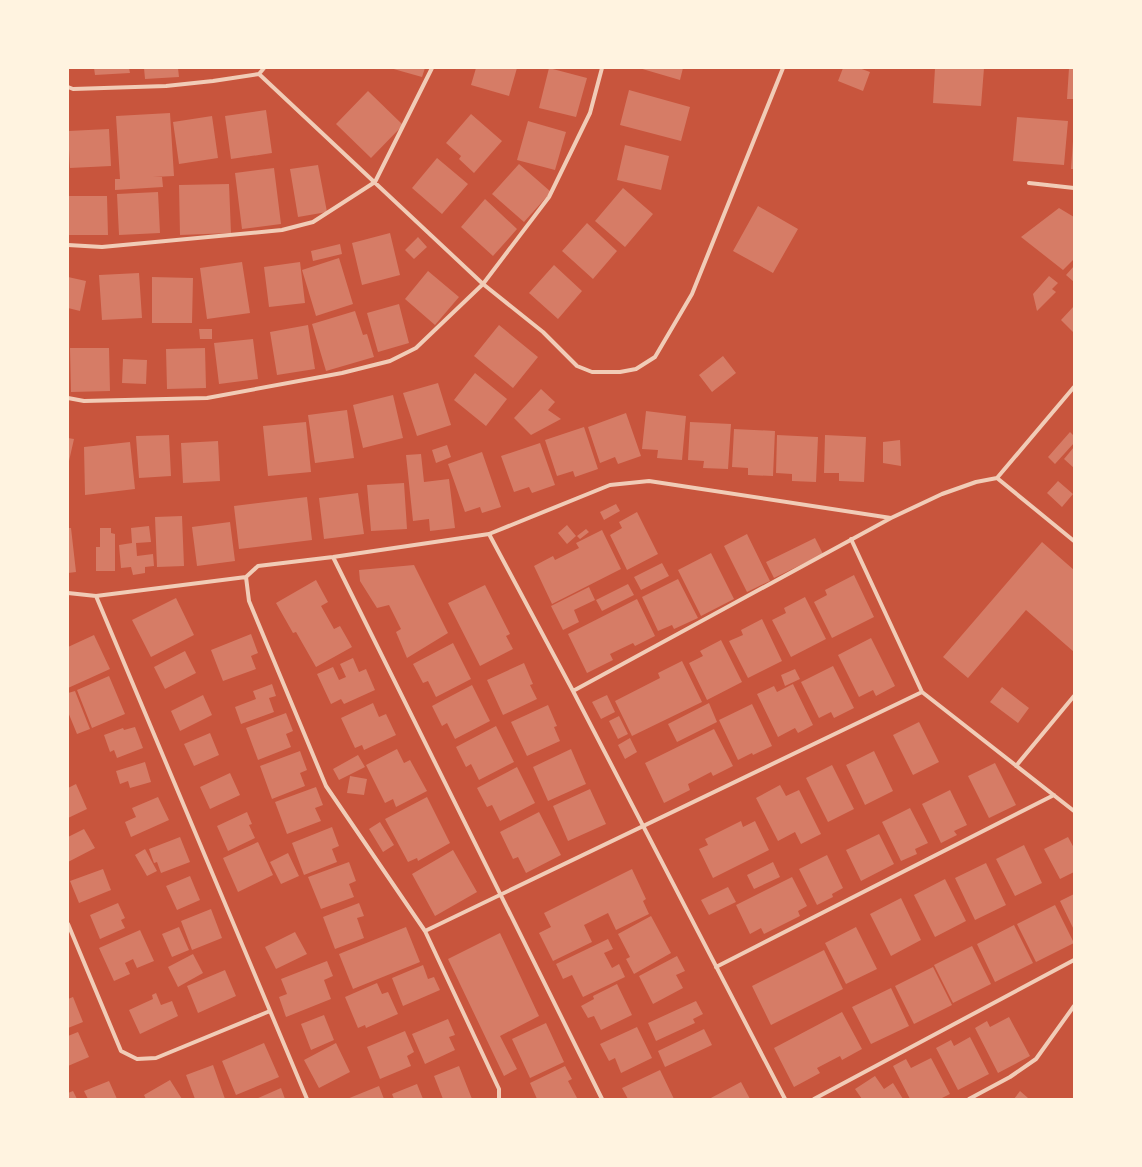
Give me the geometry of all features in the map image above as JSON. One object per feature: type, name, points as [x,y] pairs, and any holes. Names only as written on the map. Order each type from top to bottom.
[{"type":"street","points":[[68,87],[73,89],[166,86],[259,74],[264,68]]},
{"type":"street","points":[[68,245],[102,247],[282,230],[313,222],[375,182],[432,68]]},
{"type":"street","points":[[68,398],[84,401],[207,398],[342,373],[390,361],[416,348],[483,284],[549,197],[590,112],[602,68]]},
{"type":"street","points":[[259,74],[483,284],[543,332],[577,366],[592,372],[620,372],[636,369],[655,357],[692,294],[783,68]]},
{"type":"street","points":[[1029,183],[1074,188]]},
{"type":"street","points":[[572,691],[891,518],[942,494],[976,482],[997,478],[1074,387]]},
{"type":"street","points":[[997,478],[1074,542]]},
{"type":"street","points":[[68,593],[96,596],[246,577],[258,566],[333,557],[489,534],[610,485],[649,481],[891,518]]},
{"type":"street","points":[[489,534],[785,1099]]},
{"type":"street","points":[[851,539],[922,692],[1074,811]]},
{"type":"street","points":[[333,557],[602,1099]]},
{"type":"street","points":[[246,577],[249,601],[326,786],[425,931],[499,1089],[499,1099]]},
{"type":"street","points":[[96,596],[307,1099]]},
{"type":"street","points":[[425,931],[922,692]]},
{"type":"street","points":[[1016,766],[1074,696]]},
{"type":"street","points":[[716,967],[1054,795]]},
{"type":"street","points":[[68,924],[121,1051],[137,1059],[156,1058],[270,1011]]},
{"type":"street","points":[[814,1099],[1074,960]]},
{"type":"street","points":[[969,1099],[1010,1077],[1036,1059],[1074,1006]]},
{"type":"building","points":[[94,68],[129,68],[130,73],[95,75]]},
{"type":"building","points":[[144,68],[178,68],[179,77],[145,79]]},
{"type":"building","points":[[390,68],[425,68],[422,77]]},
{"type":"building","points":[[476,68],[517,68],[509,96],[471,85]]},
{"type":"building","points":[[549,68],[587,78],[576,117],[539,108]]},
{"type":"building","points":[[639,68],[683,68],[680,80]]},
{"type":"building","points":[[843,68],[859,68],[870,72],[863,91],[838,81]]},
{"type":"building","points":[[935,68],[984,68],[981,106],[933,103]]},
{"type":"building","points":[[1069,68],[1074,68],[1074,99],[1067,99]]},
{"type":"building","points":[[629,90],[690,107],[681,141],[620,125]]},
{"type":"building","points":[[368,91],[403,125],[371,158],[336,124]]},
{"type":"building","points":[[266,110],[272,153],[231,159],[225,116]]},
{"type":"building","points":[[170,113],[174,176],[153,177],[162,177],[163,187],[115,190],[115,179],[120,179],[116,116]]},
{"type":"building","points":[[471,114],[502,141],[474,173],[459,159],[461,156],[446,143]]},
{"type":"building","points":[[212,116],[218,158],[179,164],[173,122]]},
{"type":"building","points":[[1017,117],[1068,121],[1064,165],[1013,161]]},
{"type":"building","points":[[528,121],[566,132],[555,170],[517,160]]},
{"type":"building","points":[[109,129],[111,166],[70,168],[68,131]]},
{"type":"building","points":[[1073,141],[1074,169],[1071,169]]},
{"type":"building","points":[[625,145],[669,156],[661,190],[617,180]]},
{"type":"building","points":[[437,158],[468,184],[442,214],[412,188]]},
{"type":"building","points":[[519,164],[551,192],[524,222],[492,194]]},
{"type":"building","points":[[318,165],[327,212],[298,217],[290,169]]},
{"type":"building","points":[[274,168],[281,224],[242,229],[235,173]]},
{"type":"building","points":[[229,184],[231,233],[180,235],[179,185]]},
{"type":"building","points":[[623,188],[653,214],[625,247],[595,221]]},
{"type":"building","points":[[158,192],[160,233],[119,235],[117,194]]},
{"type":"building","points":[[68,196],[107,196],[108,235],[68,235]]},
{"type":"building","points":[[485,199],[517,229],[493,256],[461,227]]},
{"type":"building","points":[[758,206],[798,229],[773,273],[733,251]]},
{"type":"building","points":[[1059,208],[1074,217],[1074,259],[1063,270],[1021,237]]},
{"type":"building","points":[[587,223],[617,251],[593,279],[562,251]]},
{"type":"building","points":[[390,233],[400,275],[362,285],[352,243]]},
{"type":"building","points":[[418,237],[427,247],[414,259],[405,250]]},
{"type":"building","points":[[340,244],[342,254],[313,261],[311,251]]},
{"type":"building","points":[[339,258],[353,304],[316,316],[302,270]]},
{"type":"building","points":[[242,262],[250,313],[207,319],[200,268]]},
{"type":"building","points":[[300,262],[305,303],[269,307],[264,267]]},
{"type":"building","points":[[554,265],[582,291],[558,319],[529,293]]},
{"type":"building","points":[[1074,266],[1074,282],[1066,275]]},
{"type":"building","points":[[428,271],[459,297],[435,325],[405,299]]},
{"type":"building","points":[[139,273],[142,318],[102,320],[99,275]]},
{"type":"building","points":[[1049,276],[1058,283],[1052,289],[1056,292],[1037,311],[1033,294]]},
{"type":"building","points":[[68,277],[86,281],[80,311],[68,308]]},
{"type":"building","points":[[152,277],[193,278],[192,323],[152,323]]},
{"type":"building","points":[[399,304],[409,343],[378,352],[367,313]]},
{"type":"building","points":[[1074,306],[1074,333],[1061,320]]},
{"type":"building","points":[[355,311],[363,335],[367,334],[374,357],[326,371],[312,324]]},
{"type":"building","points":[[308,325],[315,369],[277,375],[270,332]]},
{"type":"building","points":[[499,325],[538,357],[513,388],[474,356]]},
{"type":"building","points":[[199,329],[212,329],[212,339],[200,339]]},
{"type":"building","points":[[253,339],[258,379],[219,384],[214,343]]},
{"type":"building","points":[[70,348],[109,348],[110,391],[71,392]]},
{"type":"building","points":[[205,348],[206,388],[167,389],[166,349]]},
{"type":"building","points":[[723,356],[736,373],[712,392],[699,375]]},
{"type":"building","points":[[123,359],[147,360],[146,384],[122,383]]},
{"type":"building","points":[[475,373],[507,399],[486,426],[454,400]]},
{"type":"building","points":[[438,383],[451,425],[417,436],[403,393]]},
{"type":"building","points":[[541,389],[555,402],[548,410],[561,419],[531,435],[514,418]]},
{"type":"building","points":[[393,395],[403,438],[363,448],[353,405]]},
{"type":"building","points":[[347,410],[354,458],[315,463],[308,415]]},
{"type":"building","points":[[646,411],[686,416],[682,460],[657,458],[658,450],[642,449]]},
{"type":"building","points":[[626,413],[641,456],[618,464],[615,457],[600,463],[588,427]]},
{"type":"building","points":[[306,422],[311,472],[268,476],[263,426]]},
{"type":"building","points":[[690,422],[731,424],[728,469],[703,468],[704,461],[688,460]]},
{"type":"building","points":[[584,427],[598,469],[575,477],[573,471],[557,476],[545,440]]},
{"type":"building","points":[[734,429],[775,431],[773,476],[748,475],[748,468],[732,467]]},
{"type":"building","points":[[1070,432],[1074,436],[1074,443],[1055,464],[1048,457]]},
{"type":"building","points":[[169,435],[171,476],[139,478],[136,436]]},
{"type":"building","points":[[777,435],[818,437],[816,482],[792,481],[792,474],[776,473]]},
{"type":"building","points":[[825,435],[866,437],[864,482],[839,481],[839,473],[824,473]]},
{"type":"building","points":[[68,438],[74,439],[69,461],[68,461]]},
{"type":"building","points":[[900,440],[901,466],[883,463],[883,442]]},
{"type":"building","points":[[218,441],[220,481],[183,483],[181,443]]},
{"type":"building","points":[[130,442],[135,489],[85,495],[84,447]]},
{"type":"building","points":[[540,443],[555,485],[532,493],[529,487],[514,492],[501,456]]},
{"type":"building","points":[[447,445],[451,457],[436,463],[432,450]]},
{"type":"building","points":[[1074,447],[1074,468],[1064,459]]},
{"type":"building","points":[[482,452],[501,507],[482,513],[480,507],[465,512],[448,464]]},
{"type":"building","points":[[421,454],[424,482],[449,479],[455,528],[430,531],[429,519],[413,521],[406,455]]},
{"type":"building","points":[[1058,481],[1073,494],[1062,507],[1047,493]]},
{"type":"building","points":[[404,483],[407,529],[371,531],[367,485]]},
{"type":"building","points":[[358,493],[364,534],[324,539],[319,498]]},
{"type":"building","points":[[307,497],[312,540],[239,549],[234,506]]},
{"type":"building","points":[[616,504],[620,511],[604,520],[600,512]]},
{"type":"building","points":[[637,512],[658,554],[627,570],[610,535],[622,528],[619,522]]},
{"type":"building","points":[[182,516],[184,566],[157,567],[155,517]]},
{"type":"building","points":[[230,522],[235,561],[197,566],[192,527]]},
{"type":"building","points":[[567,525],[576,536],[567,544],[558,533]]},
{"type":"building","points":[[149,526],[151,542],[136,543],[137,556],[153,554],[154,566],[145,567],[145,573],[133,575],[131,567],[121,568],[119,545],[132,543],[131,528]]},
{"type":"building","points":[[68,528],[71,528],[76,572],[68,573]]},
{"type":"building","points":[[100,528],[111,528],[111,533],[115,534],[115,571],[96,571],[96,547],[100,547]]},
{"type":"building","points":[[586,529],[589,532],[580,539],[577,536]]},
{"type":"building","points":[[602,530],[621,569],[552,604],[534,566],[553,556],[555,560],[579,548],[576,543]]},
{"type":"building","points":[[747,534],[770,581],[747,592],[724,546]]},
{"type":"building","points":[[815,538],[823,554],[774,578],[766,562]]},
{"type":"building","points":[[1042,542],[1074,570],[1074,652],[1026,610],[968,678],[943,657]]},
{"type":"building","points":[[711,553],[734,599],[701,616],[678,570]]},
{"type":"building","points":[[662,563],[669,576],[641,590],[634,577]]},
{"type":"building","points":[[414,565],[448,633],[407,658],[396,632],[401,629],[389,605],[377,608],[360,581],[359,570]]},
{"type":"building","points":[[854,575],[874,617],[832,638],[814,602],[827,595],[825,590]]},
{"type":"building","points":[[678,579],[698,618],[674,629],[672,625],[658,631],[642,597]]},
{"type":"building","points":[[316,580],[328,602],[321,606],[334,629],[340,626],[352,647],[316,667],[296,632],[293,633],[276,603]]},
{"type":"building","points":[[628,584],[634,595],[602,611],[596,600]]},
{"type":"building","points":[[485,585],[510,634],[506,636],[513,649],[480,666],[448,603]]},
{"type":"building","points":[[589,587],[595,600],[574,610],[579,622],[563,630],[551,606]]},
{"type":"building","points":[[805,597],[826,639],[791,657],[772,620],[786,613],[784,608]]},
{"type":"building","points":[[176,598],[194,635],[151,657],[132,620]]},
{"type":"building","points":[[637,599],[655,636],[635,646],[633,643],[610,654],[613,660],[587,673],[568,634]]},
{"type":"building","points":[[762,619],[782,661],[748,678],[729,641],[743,635],[741,630]]},
{"type":"building","points":[[251,634],[258,653],[251,656],[256,669],[223,681],[211,650]]},
{"type":"building","points":[[94,635],[110,669],[68,688],[68,647]]},
{"type":"building","points":[[871,638],[895,686],[876,696],[873,690],[859,697],[838,655]]},
{"type":"building","points":[[721,640],[742,682],[707,700],[689,663],[703,656],[700,651]]},
{"type":"building","points":[[453,643],[471,679],[436,697],[428,681],[423,683],[413,664]]},
{"type":"building","points":[[185,651],[196,673],[165,689],[154,667]]},
{"type":"building","points":[[353,658],[359,672],[366,669],[375,690],[344,704],[341,699],[331,704],[317,674],[333,667],[339,680],[346,677],[340,664]]},
{"type":"building","points":[[682,661],[702,702],[632,736],[615,701],[660,678],[658,673]]},
{"type":"building","points":[[524,663],[533,684],[530,685],[537,699],[503,715],[487,680]]},
{"type":"building","points":[[833,666],[854,708],[834,718],[831,712],[819,718],[801,682]]},
{"type":"building","points":[[795,669],[800,679],[785,686],[781,675]]},
{"type":"building","points":[[109,676],[125,714],[92,728],[77,690]]},
{"type":"building","points":[[272,684],[276,696],[269,698],[274,712],[241,724],[235,707],[256,699],[253,691]]},
{"type":"building","points":[[793,684],[813,725],[798,733],[795,728],[778,737],[757,694],[774,686],[777,692]]},
{"type":"building","points":[[472,685],[490,721],[455,739],[447,723],[442,726],[432,706]]},
{"type":"building","points":[[1002,687],[1029,708],[1018,723],[990,702]]},
{"type":"building","points":[[75,691],[90,729],[77,734],[68,712],[68,693]]},
{"type":"building","points":[[203,695],[212,715],[180,731],[171,711]]},
{"type":"building","points":[[607,695],[615,712],[601,719],[592,702]]},
{"type":"building","points":[[373,703],[379,717],[386,714],[396,735],[364,750],[362,745],[355,748],[341,718]]},
{"type":"building","points":[[709,703],[717,722],[677,742],[668,724]]},
{"type":"building","points":[[752,704],[772,746],[738,760],[719,720]]},
{"type":"building","points":[[548,705],[557,726],[554,727],[560,741],[527,756],[511,722]]},
{"type":"building","points":[[286,713],[293,731],[286,734],[291,747],[258,760],[246,728]]},
{"type":"building","points":[[619,716],[628,734],[618,739],[609,721]]},
{"type":"building","points":[[919,722],[939,762],[913,775],[893,735]]},
{"type":"building","points":[[496,726],[514,762],[479,780],[471,764],[466,767],[456,747]]},
{"type":"building","points":[[135,727],[143,748],[117,758],[114,750],[110,752],[104,735],[123,728],[124,730]]},
{"type":"building","points":[[714,729],[733,766],[713,776],[711,772],[688,784],[690,790],[664,803],[645,763]]},
{"type":"building","points":[[210,733],[219,755],[194,766],[184,744]]},
{"type":"building","points":[[630,738],[637,752],[625,759],[618,745]]},
{"type":"building","points":[[397,749],[404,763],[410,760],[427,791],[396,807],[393,799],[385,803],[366,765]]},
{"type":"building","points":[[571,749],[586,784],[548,801],[533,767]]},
{"type":"building","points":[[300,751],[307,770],[300,773],[305,786],[272,799],[260,766]]},
{"type":"building","points":[[874,751],[893,791],[865,805],[846,765]]},
{"type":"building","points":[[358,755],[365,767],[339,780],[333,769]]},
{"type":"building","points":[[145,762],[151,782],[130,788],[128,781],[120,784],[116,771]]},
{"type":"building","points":[[995,763],[1016,805],[989,818],[968,776]]},
{"type":"building","points":[[832,765],[854,809],[828,822],[806,778]]},
{"type":"building","points":[[517,767],[535,803],[500,821],[492,805],[487,807],[477,788]]},
{"type":"building","points":[[230,773],[240,795],[210,809],[200,787]]},
{"type":"building","points":[[350,776],[367,779],[364,795],[347,793]]},
{"type":"building","points":[[76,784],[87,809],[68,818],[68,788]]},
{"type":"building","points":[[780,785],[786,796],[799,790],[821,834],[801,844],[795,832],[778,841],[756,798]]},
{"type":"building","points":[[316,787],[323,805],[315,808],[321,821],[287,834],[275,802]]},
{"type":"building","points":[[590,789],[606,824],[568,841],[553,806]]},
{"type":"building","points":[[950,790],[967,825],[954,831],[957,835],[941,843],[922,804]]},
{"type":"building","points":[[158,797],[169,820],[131,837],[125,822],[136,817],[132,808]]},
{"type":"building","points":[[427,797],[450,843],[418,861],[417,858],[408,862],[385,819]]},
{"type":"building","points":[[910,808],[928,843],[915,849],[917,854],[901,861],[882,822]]},
{"type":"building","points":[[247,812],[252,824],[249,825],[255,838],[228,851],[217,826]]},
{"type":"building","points":[[539,812],[561,855],[526,873],[518,857],[513,859],[500,832]]},
{"type":"building","points":[[741,821],[743,827],[755,821],[769,850],[713,878],[699,849],[708,845],[705,839]]},
{"type":"building","points":[[380,822],[394,845],[383,852],[369,829]]},
{"type":"building","points":[[332,827],[339,846],[332,849],[337,862],[304,875],[292,843]]},
{"type":"building","points":[[84,829],[95,848],[68,862],[68,837]]},
{"type":"building","points":[[879,834],[894,864],[861,881],[846,850]]},
{"type":"building","points":[[180,837],[190,862],[161,873],[157,862],[154,863],[149,849]]},
{"type":"building","points":[[1068,837],[1074,848],[1074,872],[1060,879],[1044,849]]},
{"type":"building","points":[[258,842],[273,875],[238,892],[223,858]]},
{"type":"building","points":[[1024,845],[1042,883],[1015,896],[996,859]]},
{"type":"building","points":[[145,849],[157,871],[147,876],[135,855]]},
{"type":"building","points":[[453,850],[477,892],[435,916],[412,874]]},
{"type":"building","points":[[288,853],[299,876],[281,884],[270,862]]},
{"type":"building","points":[[827,855],[843,888],[832,894],[833,897],[817,905],[799,869]]},
{"type":"building","points":[[349,862],[356,881],[349,884],[354,897],[321,909],[308,877]]},
{"type":"building","points":[[773,862],[780,877],[754,889],[747,875]]},
{"type":"building","points":[[986,863],[1006,905],[975,920],[955,878]]},
{"type":"building","points":[[103,869],[111,890],[79,903],[70,881]]},
{"type":"building","points":[[632,869],[646,899],[643,901],[649,914],[616,930],[608,913],[584,925],[592,942],[553,961],[539,933],[551,927],[544,913]]},
{"type":"building","points":[[190,876],[200,900],[177,910],[166,886]]},
{"type":"building","points":[[792,877],[807,906],[798,911],[800,916],[764,934],[761,928],[750,934],[736,905]]},
{"type":"building","points":[[945,879],[966,921],[935,937],[914,895]]},
{"type":"building","points":[[728,887],[736,902],[709,915],[701,900]]},
{"type":"building","points":[[1074,894],[1074,930],[1060,901]]},
{"type":"building","points":[[901,898],[921,940],[891,956],[870,914]]},
{"type":"building","points":[[118,903],[125,918],[121,920],[125,928],[100,939],[90,915]]},
{"type":"building","points":[[359,903],[364,916],[357,918],[364,938],[335,949],[323,917]]},
{"type":"building","points":[[1055,905],[1074,943],[1036,962],[1017,924]]},
{"type":"building","points":[[211,909],[222,938],[192,950],[181,921]]},
{"type":"building","points":[[651,916],[671,953],[634,974],[626,959],[630,957],[618,934]]},
{"type":"building","points":[[1014,925],[1033,963],[995,982],[977,944]]},
{"type":"building","points":[[179,927],[189,950],[172,957],[162,934]]},
{"type":"building","points":[[406,927],[420,962],[353,989],[339,954]]},
{"type":"building","points":[[856,927],[877,969],[846,984],[825,943]]},
{"type":"building","points":[[140,930],[154,961],[137,968],[133,959],[125,963],[130,974],[114,981],[99,948]]},
{"type":"building","points":[[295,932],[307,954],[276,969],[265,947]]},
{"type":"building","points":[[500,933],[539,1016],[500,1036],[517,1069],[504,1076],[448,959]]},
{"type":"building","points":[[608,939],[613,949],[604,953],[612,968],[619,964],[625,977],[583,997],[572,975],[563,979],[556,964]]},
{"type":"building","points":[[972,946],[991,984],[953,1003],[934,965]]},
{"type":"building","points":[[824,950],[843,989],[771,1025],[752,986]]},
{"type":"building","points":[[193,954],[203,973],[178,987],[168,967]]},
{"type":"building","points":[[677,956],[685,971],[676,975],[683,988],[653,1004],[639,976]]},
{"type":"building","points":[[327,961],[333,976],[324,980],[331,999],[286,1017],[279,997],[287,994],[281,979]]},
{"type":"building","points":[[423,965],[428,979],[434,977],[440,990],[403,1006],[392,978]]},
{"type":"building","points":[[933,967],[952,1005],[914,1024],[895,986]]},
{"type":"building","points":[[225,970],[236,996],[198,1013],[187,986]]},
{"type":"building","points":[[377,983],[382,994],[388,992],[398,1014],[366,1028],[365,1025],[358,1028],[345,997]]},
{"type":"building","points":[[617,984],[632,1015],[601,1030],[594,1016],[588,1018],[581,1006],[594,999],[593,996]]},
{"type":"building","points":[[891,988],[909,1026],[871,1044],[852,1007]]},
{"type":"building","points":[[156,993],[161,1005],[172,1001],[178,1016],[140,1034],[129,1010],[153,999],[152,995]]},
{"type":"building","points":[[73,997],[83,1022],[68,1028],[68,999]]},
{"type":"building","points":[[696,1001],[703,1014],[693,1019],[695,1023],[656,1041],[648,1023]]},
{"type":"building","points":[[842,1012],[862,1049],[842,1060],[840,1056],[817,1068],[820,1073],[794,1087],[774,1048]]},
{"type":"building","points":[[324,1015],[334,1040],[311,1050],[301,1024]]},
{"type":"building","points":[[1009,1017],[1030,1056],[998,1073],[975,1028],[987,1021],[990,1027]]},
{"type":"building","points":[[448,1019],[455,1035],[449,1037],[455,1050],[425,1064],[412,1034]]},
{"type":"building","points":[[546,1023],[564,1062],[530,1078],[512,1039]]},
{"type":"building","points":[[637,1027],[652,1058],[621,1073],[615,1058],[609,1061],[600,1044]]},
{"type":"building","points":[[704,1029],[712,1045],[665,1067],[658,1051]]},
{"type":"building","points":[[405,1031],[414,1052],[407,1056],[411,1066],[380,1079],[367,1047]]},
{"type":"building","points":[[78,1032],[89,1057],[68,1066],[68,1036]]},
{"type":"building","points":[[970,1037],[989,1074],[958,1090],[936,1048],[951,1040],[954,1046]]},
{"type":"building","points":[[264,1043],[279,1077],[236,1095],[222,1061]]},
{"type":"building","points":[[336,1043],[350,1072],[319,1088],[304,1060]]},
{"type":"building","points":[[931,1058],[950,1094],[940,1099],[910,1099],[893,1066],[906,1059],[911,1068]]},
{"type":"building","points":[[213,1065],[225,1099],[195,1099],[186,1075]]},
{"type":"building","points":[[459,1066],[472,1099],[443,1099],[434,1076]]},
{"type":"building","points":[[565,1066],[572,1079],[568,1081],[577,1098],[537,1099],[530,1083]]},
{"type":"building","points":[[660,1070],[674,1099],[628,1099],[622,1088]]},
{"type":"building","points":[[875,1076],[884,1089],[893,1083],[903,1099],[862,1099],[855,1089]]},
{"type":"building","points":[[170,1080],[182,1099],[146,1099],[144,1095]]},
{"type":"building","points":[[109,1081],[117,1099],[88,1099],[84,1091]]},
{"type":"building","points":[[741,1082],[750,1099],[709,1099]]},
{"type":"building","points":[[417,1084],[423,1099],[394,1099],[392,1094]]},
{"type":"building","points":[[379,1086],[384,1099],[347,1099]]},
{"type":"building","points":[[281,1088],[285,1099],[256,1099]]},
{"type":"building","points":[[73,1091],[77,1099],[68,1099],[68,1093]]},
{"type":"building","points":[[1020,1091],[1028,1098],[1028,1099],[1014,1099]]}]
